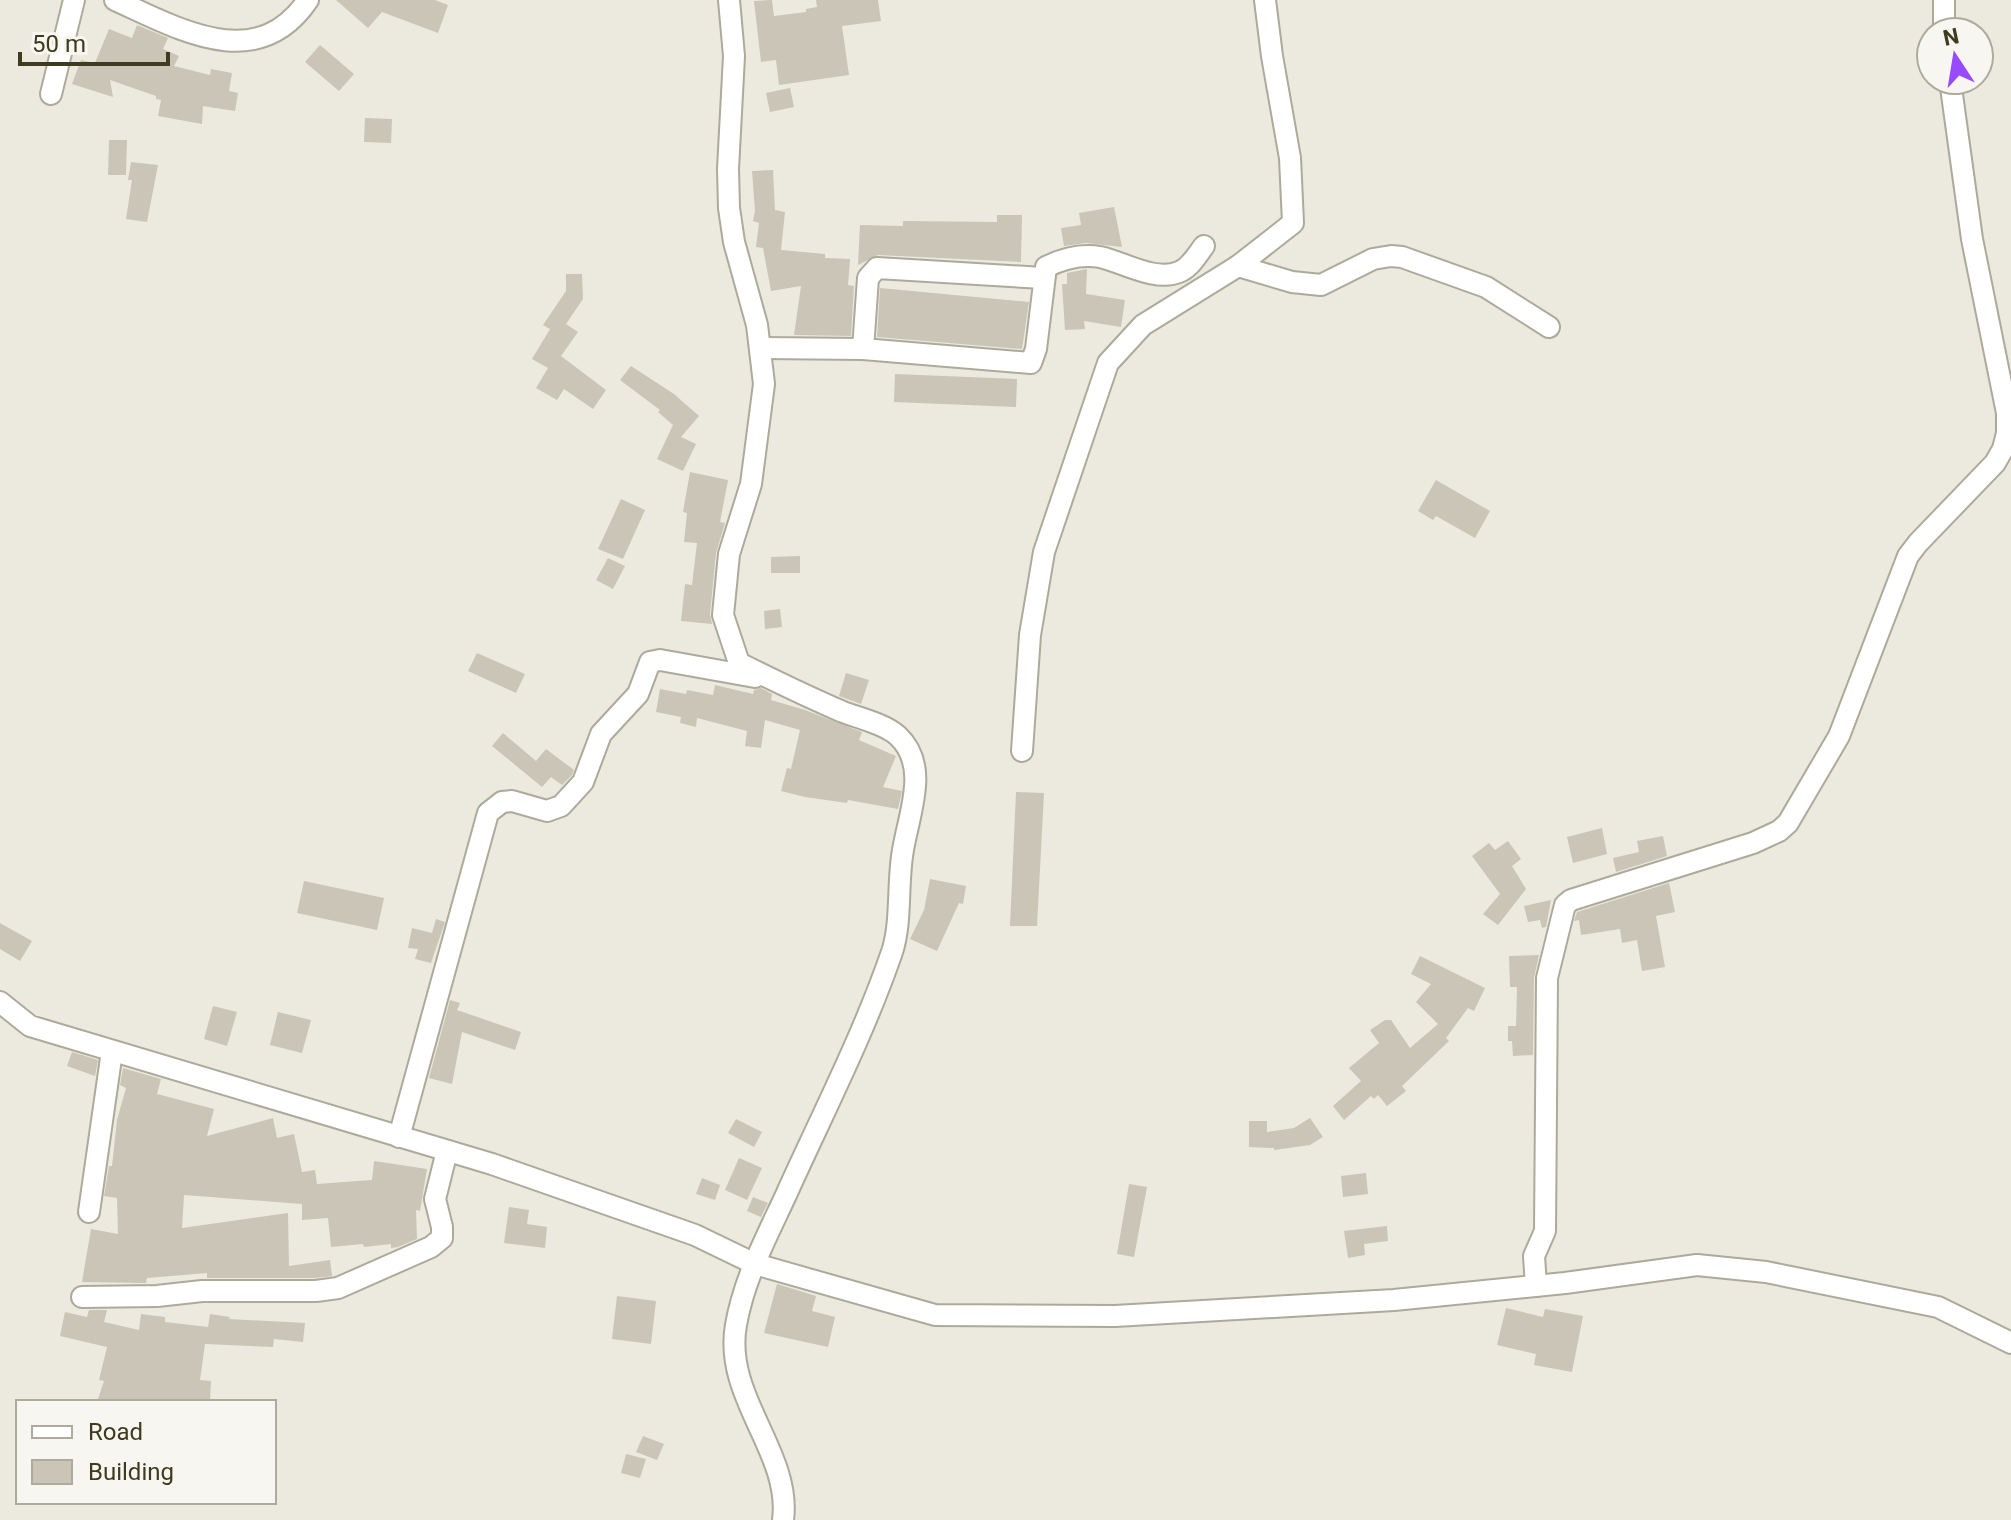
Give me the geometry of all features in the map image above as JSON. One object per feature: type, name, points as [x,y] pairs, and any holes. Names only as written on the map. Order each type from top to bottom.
[{"type":"street","points":[[51,94],[74,0]]},
{"type":"street","points":[[115,0],[177,28],[219,41],[242,42],[277,32],[299,14],[308,0]]},
{"type":"street","points":[[729,0],[734,56],[729,208],[734,242],[757,325],[764,384],[753,470],[729,554],[723,615],[739,663],[896,733],[905,744],[917,778],[902,853],[893,948],[860,1034],[747,1280],[736,1327],[735,1357],[742,1390],[762,1431],[786,1500],[783,1520]]},
{"type":"street","points":[[1022,751],[1030,635],[1044,552],[1108,363],[1143,325],[1238,266],[1293,223],[1290,158],[1265,0]]},
{"type":"street","points":[[1535,1273],[1545,1231],[1547,978],[1565,905],[1571,900],[1753,843],[1779,831],[1788,823],[1839,736],[1908,556],[1985,476],[2003,449],[2007,413],[1972,239],[1952,96]]},
{"type":"street","points":[[760,348],[863,349],[1031,363],[1036,349],[1043,278],[1049,265],[1079,256],[1099,257],[1153,273],[1171,274],[1188,268],[1204,246]]},
{"type":"street","points":[[1238,266],[1292,282],[1321,285],[1373,259],[1402,257],[1486,287],[1549,327]]},
{"type":"street","points":[[863,349],[868,278],[877,268],[1043,278]]},
{"type":"street","points":[[399,1137],[488,813],[502,802],[512,801],[547,811],[561,806],[583,782],[601,734],[638,694],[650,662],[660,660],[775,680]]},
{"type":"street","points":[[0,1002],[30,1026],[447,1151],[695,1235],[755,1264],[935,1315],[1115,1316],[1394,1300],[1535,1273],[1697,1265],[1766,1272],[1938,1307],[2011,1343]]},
{"type":"street","points":[[89,1212],[112,1051]]},
{"type":"street","points":[[82,1297],[157,1296],[202,1291],[316,1291],[353,1283],[431,1247],[442,1238],[435,1199],[447,1151]]},
{"type":"building","points":[[336,0],[435,0],[448,5],[438,33],[382,12],[368,28]]},
{"type":"building","points":[[772,0],[774,16],[806,12],[806,9],[817,7],[816,0],[878,0],[881,21],[842,26],[849,75],[779,85],[776,60],[761,62],[754,1]]},
{"type":"building","points":[[137,25],[168,38],[163,49],[179,56],[174,66],[210,75],[211,69],[232,73],[229,91],[238,93],[235,111],[203,106],[202,124],[158,116],[161,100],[156,96],[110,80],[113,97],[72,84],[81,60],[95,63],[109,29],[132,38]]},
{"type":"building","points":[[320,45],[354,74],[339,91],[305,62]]},
{"type":"building","points":[[790,88],[794,107],[770,112],[766,93]]},
{"type":"building","points":[[365,118],[392,119],[391,143],[364,142]]},
{"type":"building","points":[[109,140],[127,140],[126,175],[108,175]]},
{"type":"building","points":[[131,162],[158,165],[147,222],[126,219],[132,180],[128,180]]},
{"type":"building","points":[[773,170],[775,210],[785,212],[781,250],[850,259],[848,285],[854,286],[851,336],[794,335],[801,286],[771,291],[763,248],[756,247],[759,223],[753,221],[752,171]]},
{"type":"building","points":[[1114,207],[1122,247],[1086,243],[1064,246],[1061,228],[1081,225],[1079,213]]},
{"type":"building","points":[[997,215],[1022,215],[1021,262],[878,255],[858,265],[860,225],[903,226],[903,221],[997,222]]},
{"type":"building","points":[[1087,269],[1086,294],[1125,300],[1121,327],[1084,321],[1085,329],[1065,330],[1062,284],[1067,284],[1067,273]]},
{"type":"building","points":[[566,274],[582,274],[583,299],[566,324],[578,332],[561,356],[606,390],[593,409],[564,389],[557,400],[536,388],[548,368],[532,359],[550,329],[543,325],[566,291]]},
{"type":"building","points":[[880,288],[1029,302],[1022,349],[877,337]]},
{"type":"building","points":[[631,366],[674,394],[699,416],[681,437],[696,444],[683,471],[657,459],[673,425],[658,412],[660,410],[620,380]]},
{"type":"building","points":[[895,374],[1017,379],[1016,407],[894,402]]},
{"type":"building","points":[[690,472],[728,480],[720,522],[725,523],[716,553],[710,614],[712,624],[681,621],[685,584],[692,585],[697,543],[684,542],[687,513],[683,512]]},
{"type":"building","points":[[1436,480],[1490,511],[1475,538],[1436,516],[1433,520],[1418,511]]},
{"type":"building","points":[[621,499],[645,510],[623,559],[598,549]]},
{"type":"building","points":[[800,556],[800,573],[771,573],[771,557]]},
{"type":"building","points":[[608,558],[625,566],[613,589],[596,580]]},
{"type":"building","points":[[780,609],[782,627],[765,629],[764,611]]},
{"type":"building","points":[[477,653],[525,674],[516,693],[468,671]]},
{"type":"building","points":[[846,673],[869,680],[861,704],[839,696]]},
{"type":"building","points":[[715,685],[753,694],[754,690],[761,688],[772,694],[771,700],[862,732],[859,740],[896,756],[883,787],[902,791],[898,809],[781,791],[787,768],[791,769],[800,730],[765,720],[761,748],[745,746],[747,731],[697,718],[696,727],[680,723],[681,717],[656,712],[660,689],[713,695]]},
{"type":"building","points":[[503,733],[536,761],[546,749],[574,770],[572,775],[562,785],[551,777],[542,787],[492,746]]},
{"type":"building","points":[[1016,792],[1044,793],[1037,926],[1010,926]]},
{"type":"building","points":[[1602,828],[1607,854],[1573,863],[1567,837]]},
{"type":"building","points":[[1663,836],[1667,856],[1616,872],[1613,858],[1639,852],[1637,841]]},
{"type":"building","points":[[1508,841],[1521,859],[1512,866],[1526,889],[1498,925],[1483,914],[1500,894],[1472,856],[1489,843],[1495,850]]},
{"type":"building","points":[[930,879],[966,886],[963,904],[959,903],[937,951],[910,939],[924,910]]},
{"type":"building","points":[[304,881],[384,898],[377,930],[297,913]]},
{"type":"building","points":[[1669,883],[1675,912],[1656,916],[1665,967],[1642,971],[1637,940],[1622,943],[1620,929],[1581,935],[1579,920],[1574,921],[1577,912]]},
{"type":"building","points":[[1551,900],[1546,927],[1542,928],[1540,920],[1528,922],[1524,906]]},
{"type":"building","points":[[436,919],[445,922],[431,963],[415,959],[418,949],[408,948],[412,928],[432,933]]},
{"type":"building","points":[[0,923],[32,941],[20,961],[0,949]]},
{"type":"building","points":[[1539,955],[1534,978],[1533,1055],[1513,1056],[1512,1041],[1508,1041],[1508,1026],[1516,1026],[1517,987],[1510,987],[1509,956]]},
{"type":"building","points":[[1420,956],[1485,988],[1474,1011],[1468,1008],[1446,1038],[1449,1041],[1402,1086],[1406,1091],[1387,1106],[1378,1095],[1374,1099],[1371,1096],[1344,1120],[1333,1106],[1361,1081],[1349,1068],[1379,1043],[1370,1030],[1385,1020],[1391,1020],[1410,1048],[1438,1024],[1416,1002],[1431,984],[1411,974]]},
{"type":"building","points":[[450,1000],[460,1003],[457,1010],[521,1032],[515,1050],[462,1032],[452,1084],[429,1078]]},
{"type":"building","points":[[213,1006],[237,1012],[227,1046],[204,1039]]},
{"type":"building","points":[[278,1012],[311,1020],[302,1053],[270,1045]]},
{"type":"building","points":[[72,1052],[98,1060],[95,1076],[67,1066]]},
{"type":"building","points":[[123,1068],[161,1079],[157,1094],[214,1109],[207,1136],[273,1118],[277,1138],[294,1134],[302,1172],[315,1170],[317,1184],[372,1180],[374,1161],[427,1169],[420,1211],[416,1210],[417,1239],[391,1248],[391,1244],[331,1247],[328,1218],[302,1220],[302,1204],[184,1195],[182,1228],[288,1213],[289,1266],[330,1260],[332,1276],[207,1278],[207,1273],[147,1278],[146,1283],[82,1282],[91,1229],[118,1234],[117,1198],[104,1196],[109,1166],[112,1166],[117,1120],[126,1088],[120,1085]]},
{"type":"building","points":[[1310,1118],[1323,1137],[1310,1145],[1274,1150],[1249,1147],[1249,1121],[1267,1121],[1267,1132],[1294,1128]]},
{"type":"building","points":[[736,1119],[762,1132],[754,1147],[728,1133]]},
{"type":"building","points":[[739,1158],[762,1168],[747,1200],[725,1190]]},
{"type":"building","points":[[1366,1173],[1368,1194],[1343,1197],[1341,1176]]},
{"type":"building","points":[[702,1178],[720,1185],[715,1200],[696,1194]]},
{"type":"building","points":[[1129,1184],[1147,1187],[1134,1257],[1117,1254]]},
{"type":"building","points":[[753,1197],[768,1203],[761,1217],[747,1211]]},
{"type":"building","points":[[509,1207],[529,1210],[527,1224],[547,1227],[545,1248],[504,1243]]},
{"type":"building","points":[[1387,1226],[1388,1241],[1364,1244],[1365,1255],[1348,1258],[1344,1231]]},
{"type":"building","points":[[777,1284],[816,1296],[812,1311],[835,1317],[828,1347],[764,1333]]},
{"type":"building","points":[[617,1296],[656,1301],[651,1344],[612,1339]]},
{"type":"building","points":[[1506,1308],[1543,1317],[1545,1309],[1583,1316],[1572,1372],[1534,1365],[1536,1354],[1497,1345]]},
{"type":"building","points":[[89,1310],[107,1310],[104,1322],[139,1330],[141,1314],[165,1317],[165,1322],[208,1327],[210,1314],[229,1319],[305,1323],[303,1342],[274,1339],[273,1347],[205,1344],[200,1380],[211,1381],[210,1400],[98,1400],[104,1381],[99,1380],[107,1347],[60,1336],[65,1312],[87,1317]]},
{"type":"building","points":[[643,1436],[664,1444],[657,1460],[636,1452]]},
{"type":"building","points":[[626,1454],[646,1459],[640,1478],[621,1473]]}]
